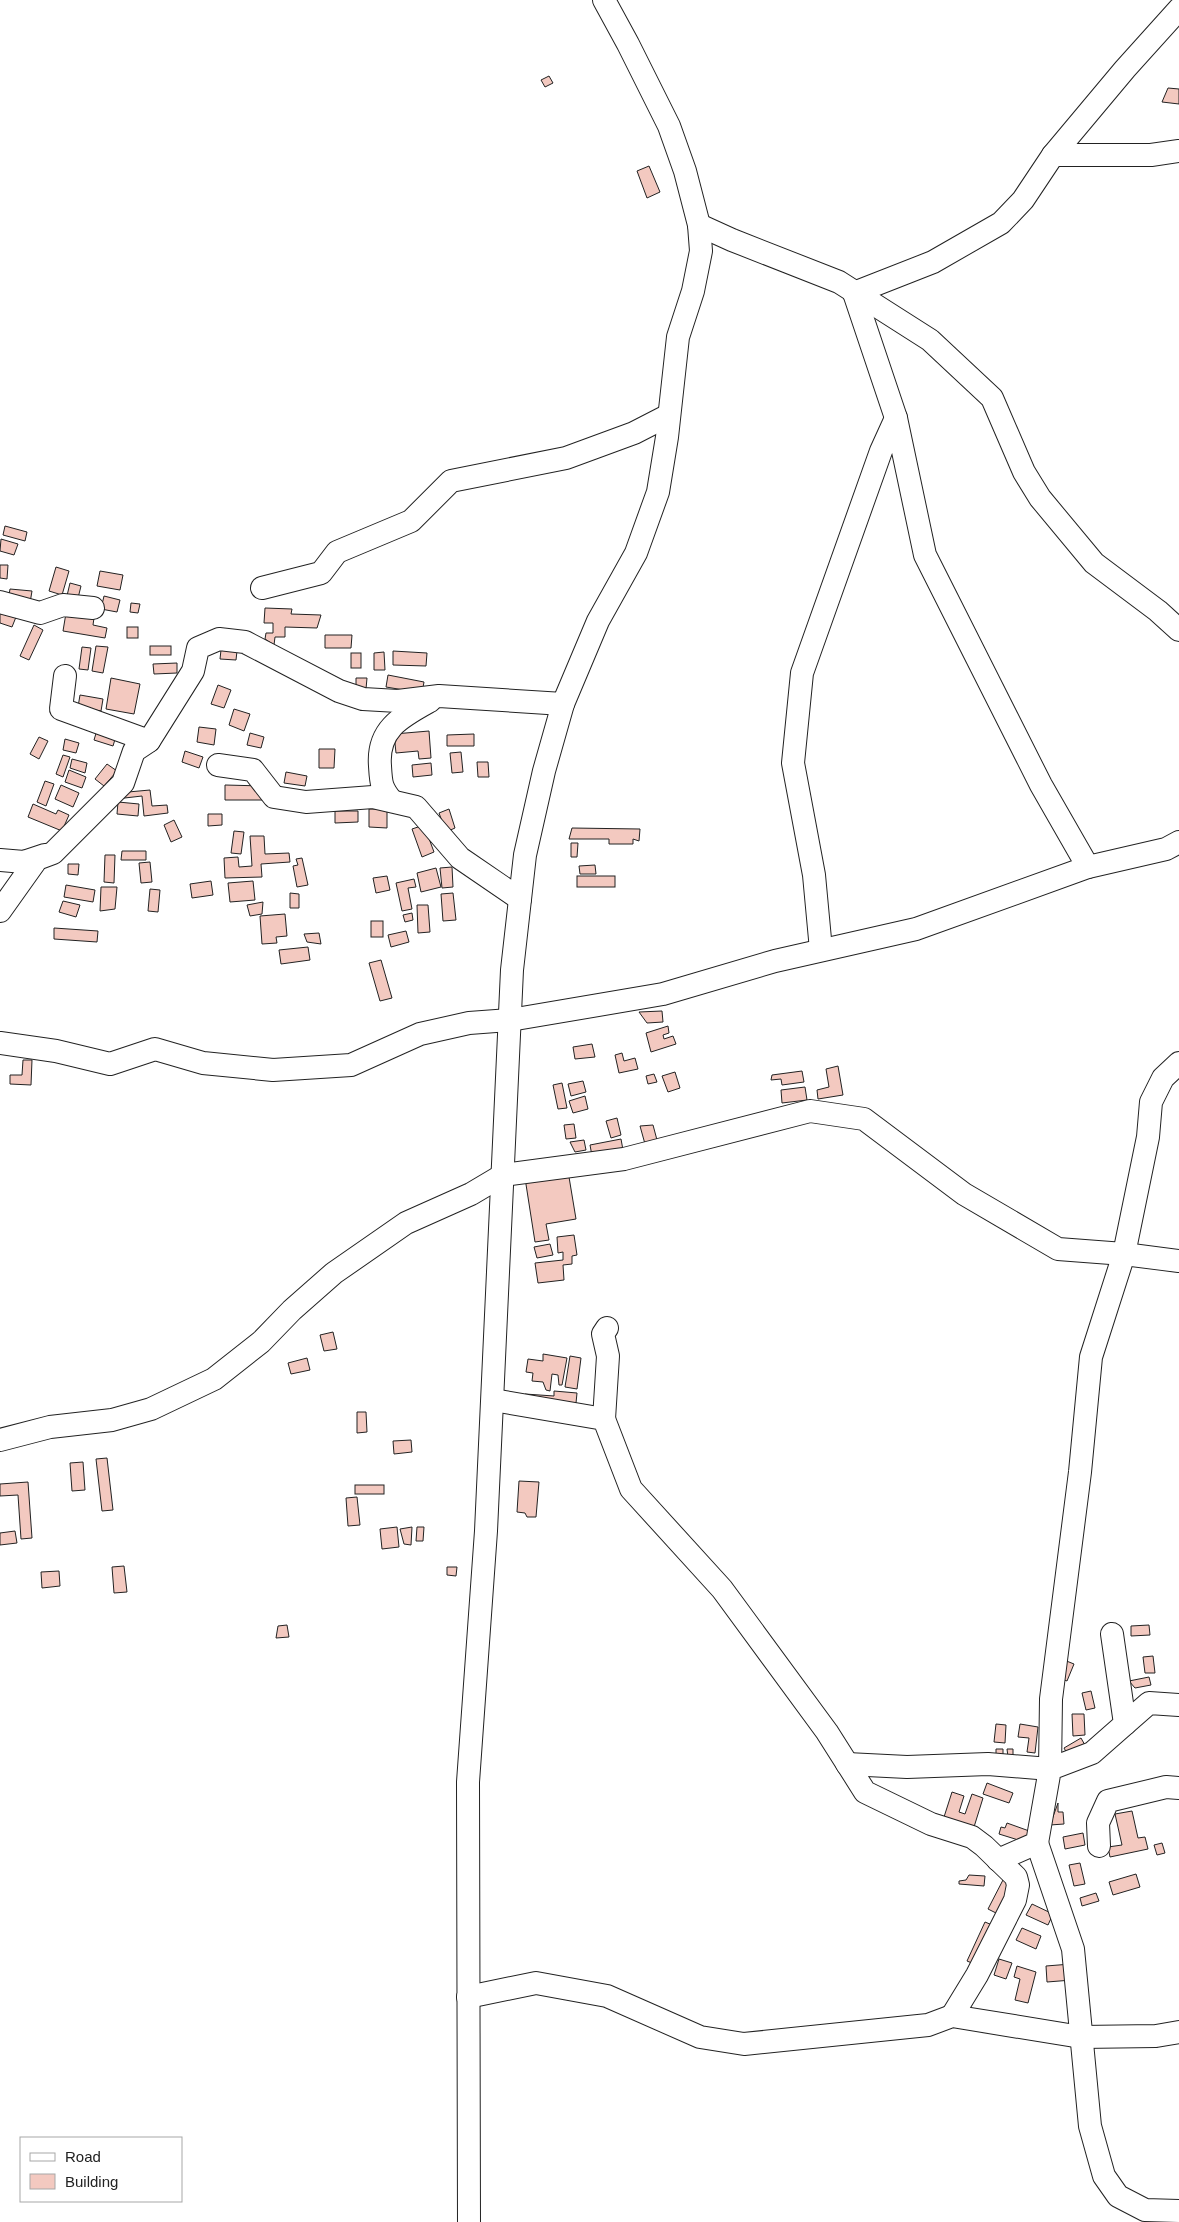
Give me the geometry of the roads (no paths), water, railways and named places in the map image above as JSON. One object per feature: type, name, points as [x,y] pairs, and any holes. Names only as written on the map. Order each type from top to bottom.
[{"type":"street","points":[[468,2222],[468,1782],[486,1531],[512,970],[525,855],[542,780],[563,704],[598,621],[636,553],[658,492],[678,337],[693,291],[701,251],[699,225],[685,171],[668,126],[604,0]]},
{"type":"street","points":[[854,293],[933,262],[1001,223],[1022,200],[1053,155],[1125,69],[1179,9]]},
{"type":"street","points":[[1053,155],[1151,155],[1179,151]]},
{"type":"street","points":[[699,225],[839,282],[930,340],[992,398],[1024,472],[1040,498],[1094,562],[1158,611],[1179,630]]},
{"type":"street","points":[[854,293],[896,418],[925,555],[1036,776],[1088,867]]},
{"type":"street","points":[[262,588],[322,573],[337,552],[411,521],[451,481],[566,458],[634,433],[669,415]]},
{"type":"street","points":[[821,950],[814,875],[792,763],[802,673],[871,477],[896,418]]},
{"type":"street","points":[[0,602],[40,613],[63,605],[93,608]]},
{"type":"street","points":[[0,910],[37,859],[53,852],[123,783],[134,751],[149,741],[193,672],[198,648],[219,639],[246,642],[339,691],[363,699],[398,701],[439,696],[563,704]]},
{"type":"street","points":[[65,676],[61,709],[149,741]]},
{"type":"street","points":[[392,801],[382,788],[379,752],[389,728],[404,715],[439,696]]},
{"type":"street","points":[[363,699],[389,728]]},
{"type":"street","points":[[218,765],[253,770],[274,798],[306,802],[373,797],[416,807],[460,858],[520,899]]},
{"type":"street","points":[[0,1043],[56,1051],[110,1064],[155,1048],[203,1063],[278,1070],[351,1065],[420,1034],[469,1023],[510,1020],[664,994],[775,961],[916,928],[1088,867],[1166,850],[1179,842]]},
{"type":"street","points":[[0,860],[24,862],[53,852]]},
{"type":"street","points":[[1130,2222],[1118,2196],[1104,2176],[1090,2126],[1073,1949],[1037,1843],[1050,1769],[1051,1699],[1064,1579],[1080,1472],[1092,1356],[1124,1254],[1148,1137],[1151,1102],[1163,1078],[1179,1063]]},
{"type":"street","points":[[0,1440],[50,1428],[112,1420],[151,1409],[214,1379],[261,1342],[292,1310],[334,1273],[406,1223],[471,1194],[503,1175],[624,1159],[810,1111],[864,1120],[964,1194],[1058,1249],[1124,1254],[1179,1261]]},
{"type":"street","points":[[607,1328],[603,1334],[608,1356],[604,1419],[631,1489],[722,1589],[827,1732],[864,1792],[931,1824],[972,1837],[1016,1878],[1018,1885],[1015,1900],[977,1975],[952,2016]]},
{"type":"street","points":[[493,1400],[604,1419]]},
{"type":"street","points":[[1112,1634],[1125,1724]]},
{"type":"street","points":[[847,1764],[907,1767],[988,1764],[1050,1769],[1092,1753],[1149,1703],[1179,1705]]},
{"type":"street","points":[[1099,1846],[1098,1823],[1108,1801],[1166,1787],[1179,1788]]},
{"type":"street","points":[[998,1860],[1037,1843]]},
{"type":"street","points":[[468,1997],[536,1983],[608,1996],[700,2038],[744,2044],[928,2025],[952,2016],[1081,2037],[1156,2036],[1179,2032]]},
{"type":"street","points":[[1118,2196],[1145,2210],[1179,2211]]}]
